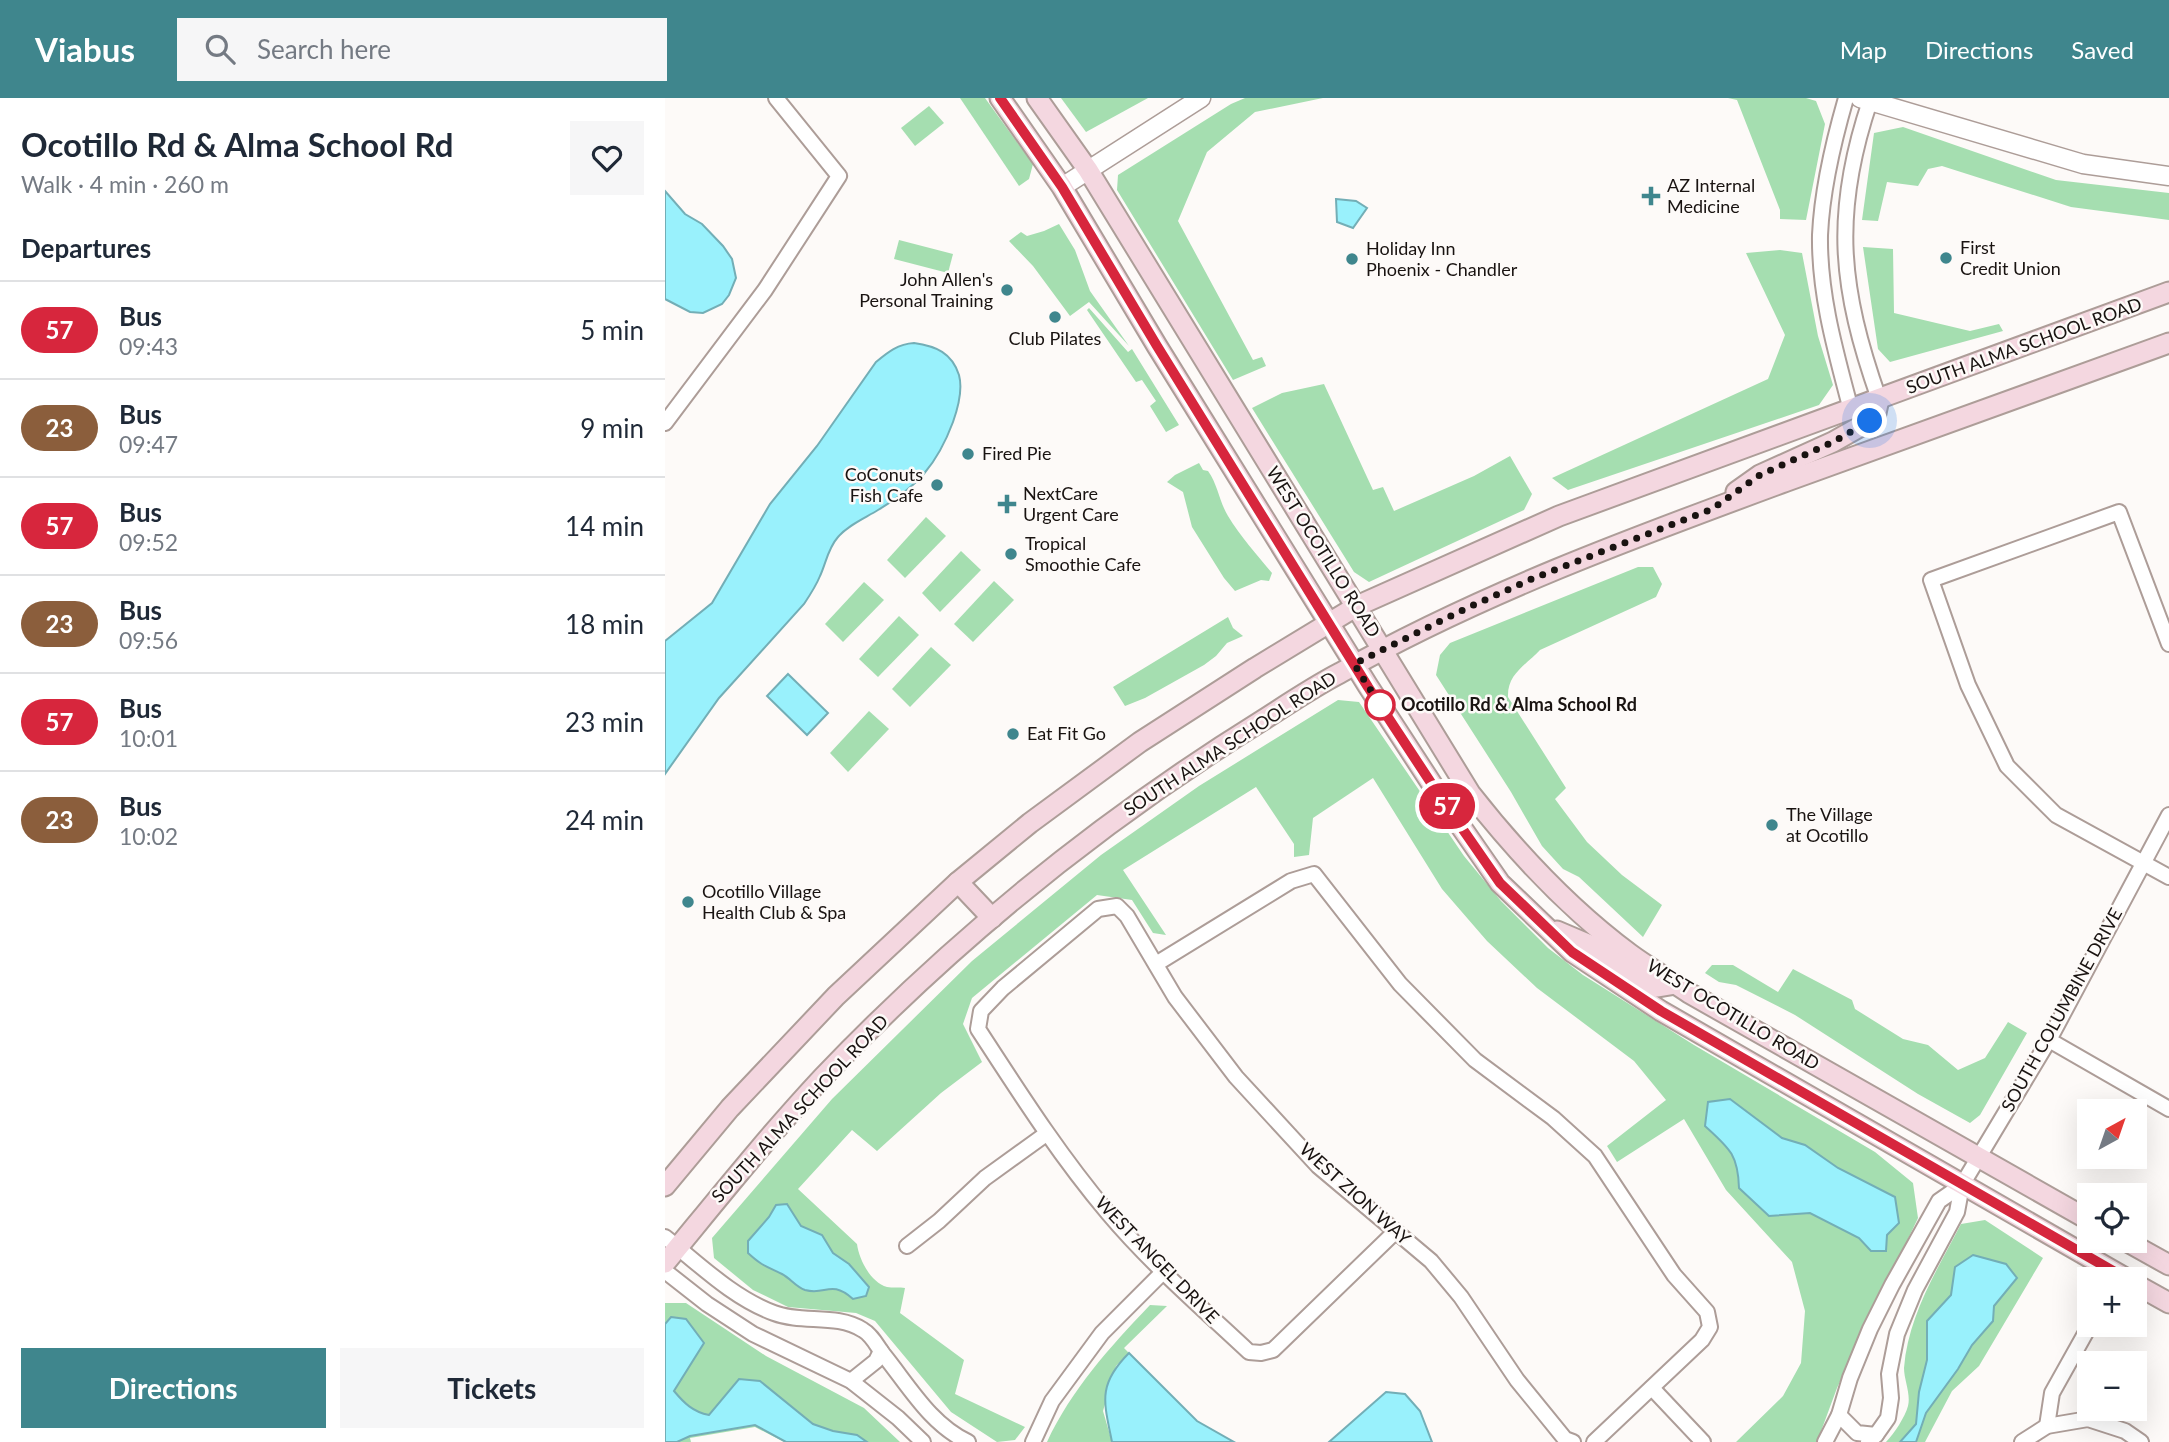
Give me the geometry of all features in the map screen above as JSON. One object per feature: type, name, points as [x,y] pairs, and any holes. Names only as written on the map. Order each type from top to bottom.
[{"type":"main road","name":"WEST OCOTILLO ROAD","points":[[1000,98],[1062,187],[1354,664],[1500,883],[1572,952],[1661,1011],[2106,1267]]},
{"type":"main road","name":"WEST OCOTILLO ROAD","points":[[1037,98],[1088,170],[1470,793],[1511,845],[1557,894],[1630,954],[1676,984],[2077,1213]]},
{"type":"main road","name":"SOUTH ALMA SCHOOL ROAD","points":[[665,1186],[781,1052],[867,965],[958,882],[1030,823],[1140,742],[1357,606],[1559,516],[2169,292]]},
{"type":"main road","name":"SOUTH ALMA SCHOOL ROAD","points":[[665,1262],[671,1242],[822,1078],[881,1018],[992,918],[1084,842],[1173,777],[1354,664],[1534,578],[1712,509],[2169,343]]},
{"type":"main road","points":[[1712,509],[1760,475],[1833,442],[1870,421],[1876,413],[1879,399]]},
{"type":"main road","points":[[958,882],[992,918]]},
{"type":"main road","points":[[1546,927],[1590,945],[1650,984],[1658,987],[1676,984]]},
{"type":"main road","points":[[2147,1253],[2169,1265]]},
{"type":"main road","points":[[2147,1291],[2169,1303]]},
{"type":"street","points":[[665,423],[765,290],[839,176],[776,98]]},
{"type":"street","points":[[1062,187],[1201,98]]},
{"type":"street","points":[[1846,98],[1830,162],[1820,236],[1826,309],[1851,410]]},
{"type":"street","points":[[1879,399],[1855,320],[1844,237],[1851,166],[1865,100],[2071,161],[2122,171],[2169,176]]},
{"type":"street","points":[[2169,644],[2119,512],[1931,580],[1968,685],[2007,766],[2056,815],[2169,877]]},
{"type":"street","name":"SOUTH COLUMBINE DRIVE","points":[[1962,1185],[2049,1040],[2169,815]]},
{"type":"street","points":[[1156,964],[1291,881],[1314,874],[1400,984],[1475,1060],[1553,1118],[1595,1156],[1674,1275],[1707,1312],[1710,1327],[1702,1340],[1594,1442]]},
{"type":"street","name":"WEST ZION WAY","points":[[981,1011],[1003,988],[1098,909],[1117,906],[1128,916],[1175,997],[1236,1077],[1318,1166],[1431,1261],[1461,1297],[1517,1380],[1565,1439],[1573,1442]]},
{"type":"street","name":"WEST ANGEL DRIVE","points":[[981,1011],[978,1029],[1046,1134],[1108,1213],[1163,1272],[1249,1352],[1273,1350],[1396,1231]]},
{"type":"street","points":[[2049,1040],[2169,1109]]},
{"type":"street","points":[[907,1246],[939,1221],[985,1178],[1046,1134]]},
{"type":"street","points":[[1825,1442],[1839,1415],[1850,1378],[1892,1285],[1939,1201],[1962,1185]]},
{"type":"street","points":[[1839,1415],[1857,1433],[1872,1438],[1888,1418],[1891,1398],[1889,1374],[1897,1334],[1915,1290],[1957,1212],[1962,1185]]},
{"type":"street","points":[[671,1242],[746,1300],[776,1314],[808,1320],[839,1320],[856,1325],[867,1332],[913,1395],[935,1418],[968,1442]]},
{"type":"street","points":[[665,1271],[707,1304],[753,1334],[851,1381],[898,1418],[923,1442]]},
{"type":"street","points":[[1033,1442],[1052,1401],[1102,1333],[1163,1272]]},
{"type":"street","points":[[2047,1426],[2052,1393],[2083,1337]]},
{"type":"street","points":[[851,1381],[876,1361],[881,1351]]},
{"type":"street","points":[[1652,1388],[1703,1442]]},
{"type":"street","points":[[2022,1442],[2047,1426],[2088,1419],[2141,1442]]},
{"type":"green space","points":[[960,98],[985,98],[1033,164],[1029,179],[1019,186]]},
{"type":"green space","points":[[1061,98],[1148,98],[1086,132]]},
{"type":"green space","points":[[1245,98],[1323,98],[1255,112],[1207,152],[1178,221],[1253,360],[1262,357],[1266,366],[1233,380],[1117,190],[1118,175],[1231,104]]},
{"type":"green space","points":[[1728,98],[1806,98],[1816,101],[1825,124],[1806,220],[1780,219],[1780,210],[1737,100]]},
{"type":"green space","points":[[929,106],[944,123],[915,146],[901,128]]},
{"type":"green space","points":[[1903,127],[2056,180],[2169,193],[2169,220],[2071,207],[1942,166],[1928,169],[1918,186],[1887,182],[1878,221],[1862,220],[1874,133]]},
{"type":"green space","points":[[1059,224],[1075,250],[1090,291],[1129,346],[1089,302],[1070,316],[1033,266],[1009,241],[1021,232],[1027,236]]},
{"type":"green space","points":[[899,240],[953,254],[948,273],[894,259]]},
{"type":"green space","points":[[1863,247],[1893,249],[1894,313],[1970,331],[1999,324],[2003,331],[1890,362],[1878,349]]},
{"type":"green space","points":[[1780,250],[1802,253],[1818,336],[1833,385],[1819,405],[1568,490],[1552,478],[1768,379],[1785,335],[1746,253]]},
{"type":"green space","points":[[1089,308],[1128,352],[1132,349],[1179,425],[1166,432],[1150,406],[1156,401],[1142,380],[1136,382],[1087,310]]},
{"type":"green space","points":[[1324,384],[1373,490],[1383,487],[1394,511],[1474,476],[1510,456],[1532,494],[1524,510],[1369,582],[1354,572],[1252,408],[1282,393]]},
{"type":"green space","points":[[1199,463],[1211,476],[1233,523],[1272,573],[1269,581],[1261,580],[1235,591],[1192,527],[1183,492],[1167,482]]},
{"type":"green space","points":[[926,517],[946,536],[905,578],[887,560]]},
{"type":"green space","points":[[961,551],[981,570],[940,612],[922,593]]},
{"type":"green space","points":[[1638,567],[1653,567],[1662,584],[1656,597],[1540,650],[1514,676],[1508,697],[1566,788],[1555,799],[1587,842],[1622,875],[1662,905],[1643,937],[1579,877],[1563,869],[1542,846],[1511,792],[1436,675],[1440,655],[1450,643]]},
{"type":"green space","points":[[994,581],[1014,600],[973,642],[954,624]]},
{"type":"green space","points":[[864,582],[884,600],[843,642],[825,624]]},
{"type":"green space","points":[[899,616],[919,635],[878,677],[859,659]]},
{"type":"green space","points":[[1228,617],[1233,628],[1243,636],[1227,643],[1204,665],[1145,698],[1125,706],[1113,687]]},
{"type":"green space","points":[[931,647],[951,665],[910,707],[892,689]]},
{"type":"green space","points":[[1338,700],[1359,702],[1464,856],[1501,901],[1548,948],[1583,975],[1694,1045],[1875,1152],[1913,1183],[1918,1218],[1837,1388],[1817,1442],[1736,1442],[1783,1396],[1801,1363],[1805,1311],[1792,1262],[1726,1190],[1684,1119],[1617,1162],[1607,1146],[1666,1100],[1634,1061],[1537,988],[1487,941],[1442,889],[1373,778],[1313,818],[1309,855],[1294,857],[1294,844],[1256,787],[1123,870],[1166,935],[1153,933],[1132,900],[1097,895],[972,998],[963,1024],[982,1062],[941,1093],[877,1151],[852,1130],[798,1189],[857,1244],[863,1263],[875,1280],[887,1287],[905,1288],[900,1313],[964,1360],[955,1394],[1025,1427],[1015,1440],[997,1442],[951,1412],[875,1321],[856,1313],[788,1307],[753,1290],[714,1258],[712,1238],[832,1099],[972,961],[1101,855],[1199,786]]},
{"type":"green space","points":[[869,711],[889,729],[848,772],[830,753]]},
{"type":"green space","points":[[1712,965],[1733,965],[1778,992],[1793,969],[1852,1000],[1855,1009],[1903,1039],[1928,1045],[1958,1070],[1985,1058],[2008,1022],[2027,1033],[1980,1115],[1970,1123],[1918,1094],[1795,1015],[1736,985],[1719,982],[1705,973]]},
{"type":"green space","points":[[1985,1220],[2043,1258],[1979,1366],[1952,1391],[1925,1442],[1886,1442],[1899,1425],[1908,1406],[1904,1368],[1907,1349],[1917,1312],[1933,1276],[1961,1224]]},
{"type":"green space","points":[[665,1303],[686,1303],[766,1356],[864,1408],[900,1442],[784,1442],[755,1427],[690,1438],[691,1442],[665,1442]]},
{"type":"green space","points":[[1150,1305],[1167,1306],[1124,1348],[1129,1353],[1116,1366],[1103,1411],[1112,1442],[1047,1442],[1080,1387],[1106,1353]]},
{"type":"water","points":[[665,191],[685,214],[702,224],[732,259],[736,278],[729,295],[722,304],[703,313],[690,312],[665,299]]},
{"type":"water","points":[[1336,199],[1356,201],[1367,208],[1353,228],[1337,222]]},
{"type":"water","points":[[914,343],[942,352],[952,361],[959,375],[958,405],[940,451],[924,474],[904,493],[852,525],[838,537],[804,604],[719,698],[665,774],[665,641],[712,603],[770,504],[817,446],[876,362],[898,347]]},
{"type":"water","points":[[788,674],[828,713],[807,735],[767,696]]},
{"type":"water","points":[[1730,1099],[1782,1138],[1805,1145],[1838,1168],[1895,1197],[1899,1223],[1887,1235],[1886,1251],[1871,1251],[1859,1238],[1810,1213],[1769,1216],[1739,1188],[1737,1167],[1731,1152],[1705,1126],[1708,1102]]},
{"type":"water","points":[[787,1204],[801,1226],[822,1235],[833,1253],[849,1264],[869,1287],[866,1296],[853,1299],[839,1290],[805,1290],[748,1253],[748,1241],[776,1205]]},
{"type":"water","points":[[1973,1255],[2006,1264],[2017,1278],[1994,1306],[1993,1321],[1972,1345],[1926,1413],[1916,1442],[1900,1442],[1916,1424],[1919,1392],[1927,1360],[1927,1321],[1951,1295],[1955,1267]]},
{"type":"water","points":[[671,1317],[686,1319],[704,1343],[674,1391],[694,1409],[709,1415],[739,1379],[760,1381],[813,1424],[857,1435],[867,1442],[786,1442],[755,1425],[690,1436],[677,1442],[665,1442],[665,1324]]},
{"type":"water","points":[[1129,1353],[1197,1421],[1234,1442],[1112,1442],[1105,1394],[1112,1375]]},
{"type":"water","points":[[1386,1392],[1405,1394],[1420,1411],[1432,1442],[1329,1442]]},
{"type":"bus line","name":"57","points":[[1000,98],[1062,187],[1368,687],[1500,883],[1572,952],[1661,1011],[2106,1267]]},
{"type":"place","name":"AZ Internal Medicine","points":[[1651,196]]},
{"type":"place","name":"First Credit Union","points":[[1946,258]]},
{"type":"place","name":"Holiday Inn Phoenix - Chandler","points":[[1352,259]]},
{"type":"place","name":"John Allen's Personal Training","points":[[1007,290]]},
{"type":"place","name":"Club Pilates","points":[[1055,317]]},
{"type":"place","name":"Fired Pie","points":[[968,454]]},
{"type":"place","name":"CoConuts Fish Cafe","points":[[937,485]]},
{"type":"place","name":"NextCare Urgent Care","points":[[1007,504]]},
{"type":"place","name":"Tropical Smoothie Cafe","points":[[1011,554]]},
{"type":"place","name":"Ocotillo Rd & Alma School Rd","points":[[1380,705]]},
{"type":"place","name":"Eat Fit Go","points":[[1013,734]]},
{"type":"place","name":"The Village at Ocotillo","points":[[1772,825]]},
{"type":"place","name":"Ocotillo Village Health Club & Spa","points":[[688,902]]},
{"type":"route","points":[[1380,705],[1382,708],[1354,664],[1534,578],[1712,509],[1760,475],[1833,442],[1870,421]]}]
